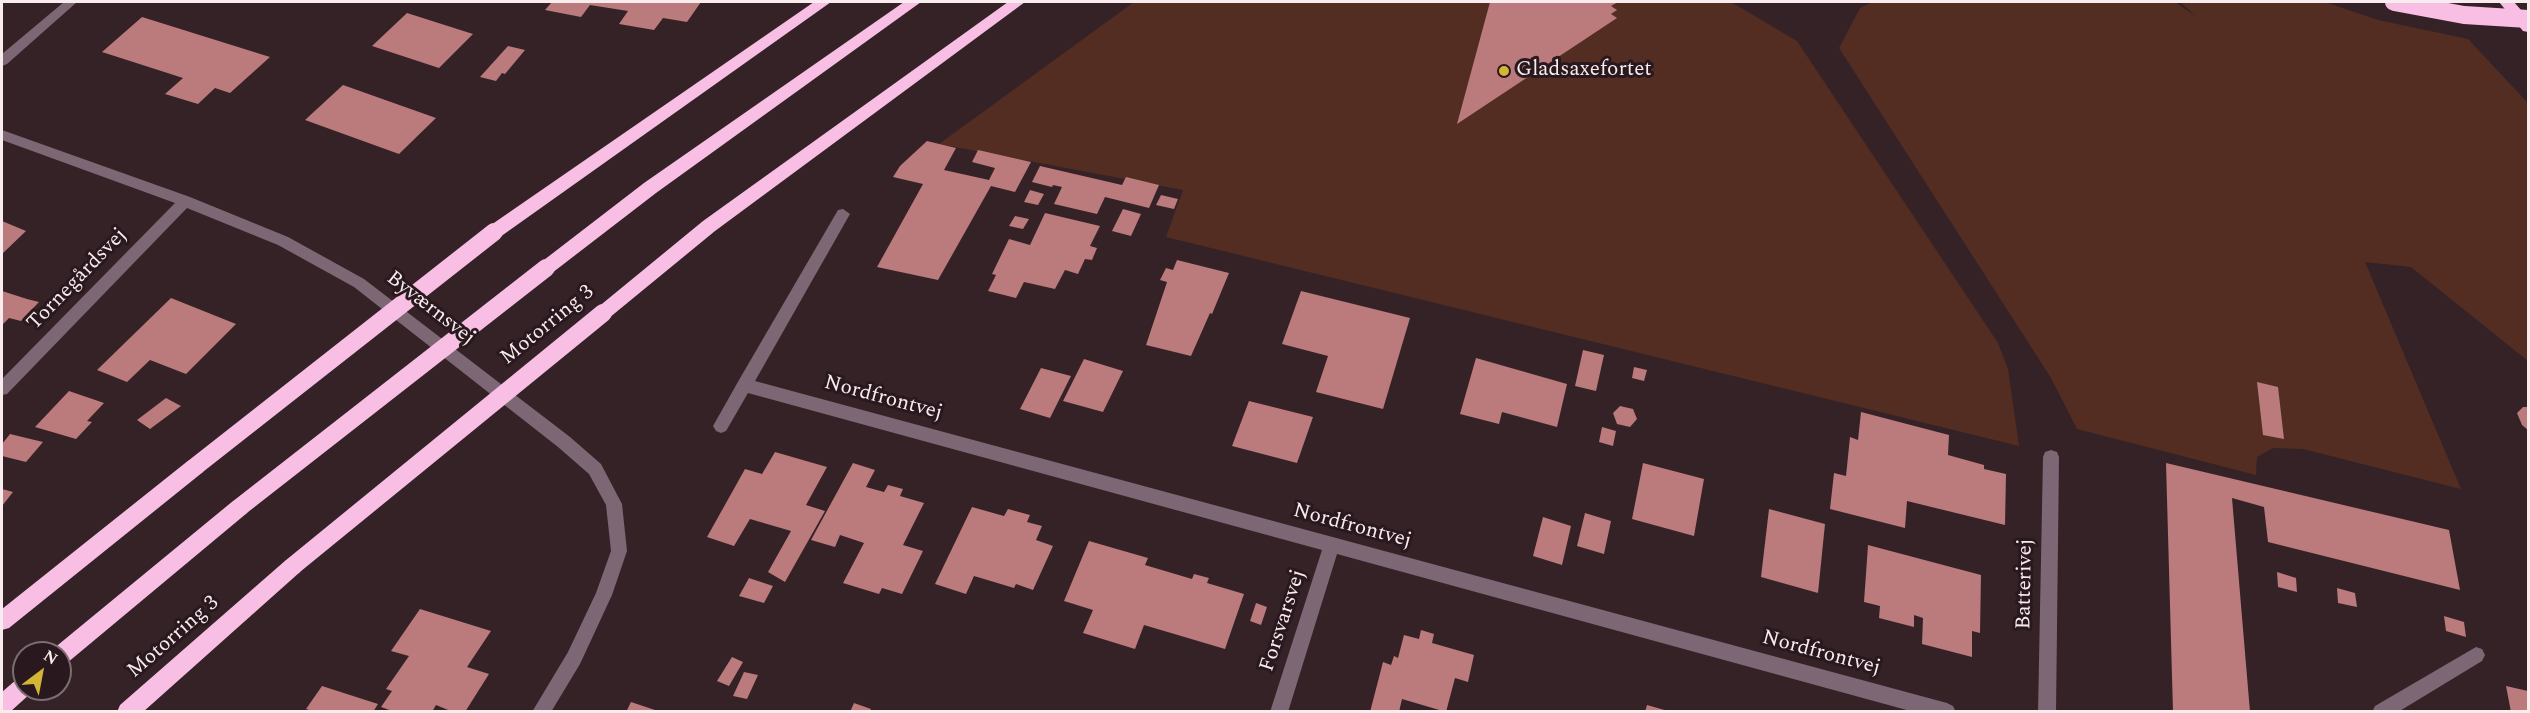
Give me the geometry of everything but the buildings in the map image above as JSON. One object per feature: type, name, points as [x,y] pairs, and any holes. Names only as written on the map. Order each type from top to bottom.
[{"type":"highway","points":[[2,621],[494,232],[824,2]]},
{"type":"highway","points":[[72,646],[240,507],[650,188],[914,2]]},
{"type":"highway","name":"Motorring 3","points":[[127,711],[293,566],[709,226],[1018,2]]},
{"type":"highway","points":[[2394,2],[2464,15],[2529,19]]},
{"type":"highway","points":[[2506,2],[2529,27]]},
{"type":"street","points":[[2,61],[71,2]]},
{"type":"street","name":"Byværnsvej","points":[[2,135],[185,201],[283,241],[359,283],[564,442],[595,469],[614,504],[619,550],[604,595],[574,658],[541,711]]},
{"type":"street","name":"Tornegårdsvej","points":[[2,389],[185,201]]},
{"type":"street","points":[[721,426],[843,214]]},
{"type":"street","name":"Nordfrontvej","points":[[744,385],[1947,711]]},
{"type":"street","name":"Batterivej","points":[[2047,711],[2051,457]]},
{"type":"street","name":"Forsvarsvej","points":[[1279,711],[1332,545]]},
{"type":"street","points":[[2381,711],[2476,655]]},
{"type":"shaded area","points":[[1134,2],[1731,2],[1797,41],[1998,343],[2008,369],[2019,446],[1166,237],[1183,190],[939,144]]},
{"type":"shaded area","points":[[1872,2],[2175,2],[2197,17],[2180,2],[2325,2],[2378,20],[2468,39],[2528,103],[2528,361],[2411,267],[2365,262],[2461,489],[2303,449],[2273,448],[2257,457],[2256,475],[2077,429],[2051,378],[1839,48],[1860,8]]},
{"type":"place","name":"Gladsaxefortet","points":[[1504,71]]}]
